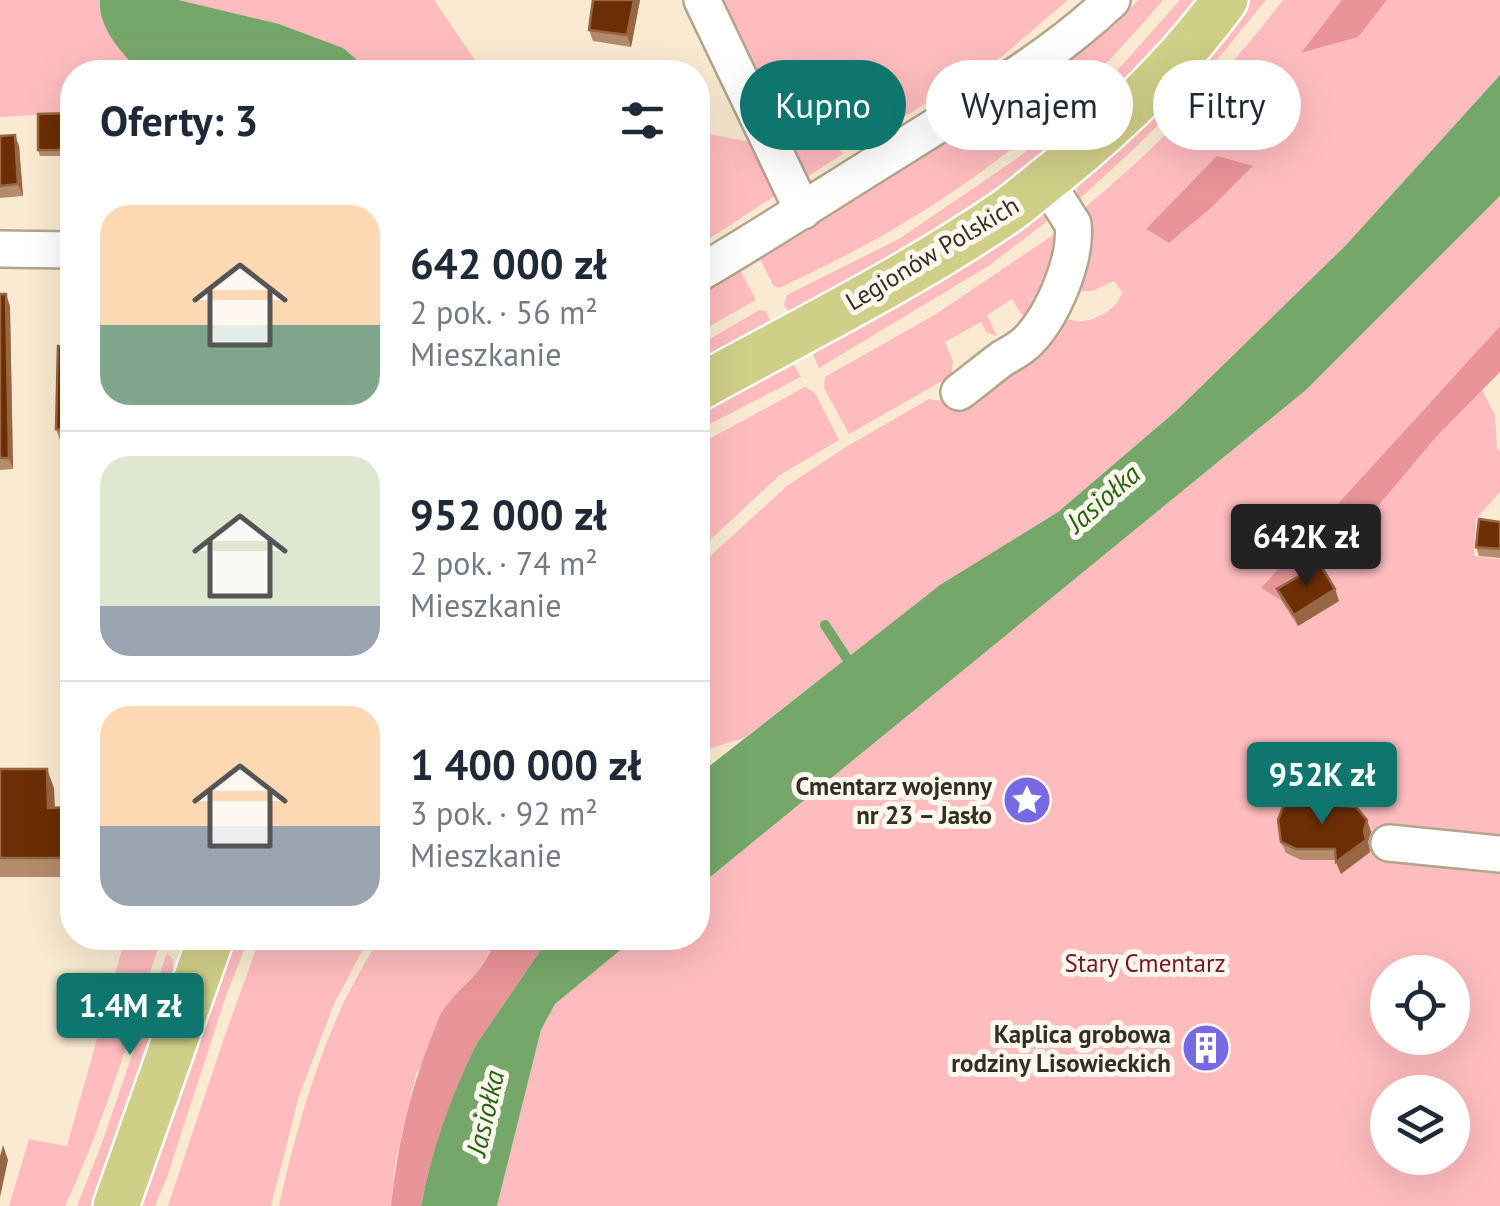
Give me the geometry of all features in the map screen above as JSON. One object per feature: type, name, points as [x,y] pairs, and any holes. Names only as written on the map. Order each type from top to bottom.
[{"type":"main road","name":"Legionów Polskich","points":[[710,381],[934,258],[1010,208],[1136,103],[1224,0]]},
{"type":"main road","points":[[116,1206],[207,950]]},
{"type":"street","points":[[702,0],[804,210]]},
{"type":"street","points":[[710,267],[1011,79],[1112,0]]},
{"type":"street","points":[[959,392],[1028,341],[1054,301],[1069,264],[1074,230],[1045,180]]},
{"type":"street","points":[[0,249],[60,250]]},
{"type":"street","points":[[1389,843],[1500,854]]},
{"type":"green space","points":[[0,0],[434,0],[475,60],[60,60],[60,114],[0,117]]},
{"type":"green space","points":[[713,0],[1068,0],[997,60],[926,60],[926,104],[906,116],[906,60],[741,60]]},
{"type":"green space","points":[[1138,0],[1163,0],[1109,60],[1065,60],[1075,54],[1114,26]]},
{"type":"green space","points":[[1180,0],[1199,0],[1133,76],[1133,60],[1127,60]]},
{"type":"green space","points":[[1247,0],[1266,0],[1217,60],[1191,60]]},
{"type":"green space","points":[[1283,0],[1342,0],[1303,53],[1358,36],[1387,0],[1500,0],[1500,75],[1346,245],[1176,411],[1058,512],[940,586],[744,738],[710,748],[710,556],[788,485],[846,447],[929,399],[957,403],[1056,321],[1088,320],[1112,308],[1122,292],[1114,281],[1092,291],[1075,291],[1083,209],[1153,146],[1153,150],[1301,150],[1301,60],[1234,60]],"holes":[[[1217,157],[1252,167],[1169,243],[1146,229]]]},
{"type":"green space","points":[[1153,101],[1153,130],[1133,150],[1133,122]]},
{"type":"green space","points":[[710,134],[740,140],[740,150],[764,150],[781,192],[710,238]]},
{"type":"green space","points":[[926,147],[1010,150],[887,233],[779,288],[773,285],[760,259],[763,249]]},
{"type":"green space","points":[[784,150],[840,150],[843,154],[799,182]]},
{"type":"green space","points":[[1028,150],[1052,150],[925,244],[789,312],[784,305],[787,295],[899,239]]},
{"type":"green space","points":[[1107,150],[1133,150],[1078,200],[1076,183]]},
{"type":"green space","name":"Stary Cmentarz","points":[[1500,196],[1500,326],[1261,588],[1322,571],[1437,436],[1482,390],[1495,415],[1500,451],[1500,492],[1476,519],[1474,556],[1500,559],[1500,1206],[497,1206],[541,1030],[555,1004],[620,950],[710,950],[710,877],[1306,390]]},
{"type":"green space","points":[[1031,216],[1051,218],[990,265],[819,368],[812,352],[921,288]]},
{"type":"green space","points":[[1059,231],[1058,244],[1025,320],[1012,299],[987,315],[997,336],[987,333],[981,322],[945,342],[953,361],[951,376],[849,434],[824,388],[825,377],[936,314]]},
{"type":"green space","points":[[738,266],[756,300],[710,326],[710,285]]},
{"type":"green space","points":[[759,310],[766,311],[770,321],[710,358],[710,339]]},
{"type":"green space","points":[[793,363],[801,377],[710,424],[710,406]]},
{"type":"green space","points":[[805,387],[815,393],[839,440],[780,475],[710,540],[710,438]]},
{"type":"green space","points":[[122,950],[157,950],[116,1078],[65,1206],[9,1206],[29,1139],[67,1146]]},
{"type":"green space","points":[[228,950],[244,950],[155,1206],[138,1206]]},
{"type":"green space","points":[[256,950],[363,950],[334,1004],[299,1096],[271,1206],[168,1206]]},
{"type":"green space","points":[[372,950],[492,950],[416,1074],[395,1164],[391,1206],[279,1206],[298,1130],[342,1006]]},
{"type":"green space","points":[[167,953],[173,959],[174,982],[105,1182],[93,1206],[77,1206],[102,1143]]},
{"type":"shaded area","points":[[1342,0],[1387,0],[1358,37],[1301,53]]},
{"type":"shaded area","points":[[1217,156],[1253,166],[1169,243],[1146,229]]},
{"type":"shaded area","points":[[1500,326],[1500,372],[1437,436],[1323,571],[1281,600],[1261,588]]},
{"type":"shaded area","points":[[541,950],[477,1043],[444,1123],[421,1206],[391,1206],[410,1101],[437,1022],[491,951]]},
{"type":"water","points":[[100,0],[178,0],[279,24],[343,48],[357,60],[129,60],[107,30]]},
{"type":"water","name":"Jasiołka","points":[[1500,75],[1500,196],[1306,390],[710,877],[710,766],[940,585],[1058,512],[1176,411],[1346,245]]},
{"type":"water","name":"Jasiołka","points":[[541,950],[620,950],[555,1004],[541,1030],[497,1206],[421,1206],[451,1102],[477,1043]]},
{"type":"building","points":[[593,0],[634,0],[627,35],[589,30]]},
{"type":"building","points":[[60,113],[60,150],[38,150],[38,114]]},
{"type":"building","points":[[15,135],[18,184],[0,186],[0,136]]},
{"type":"building","points":[[0,294],[6,294],[9,458],[0,458]]},
{"type":"building","points":[[58,346],[60,429],[56,429]]},
{"type":"building","points":[[1479,519],[1500,522],[1500,549],[1476,547]]},
{"type":"building","points":[[1320,564],[1335,589],[1294,615],[1277,589]]},
{"type":"building","points":[[0,769],[47,769],[48,808],[60,808],[60,858],[0,858]]},
{"type":"building","points":[[1296,802],[1356,807],[1367,820],[1366,840],[1336,862],[1335,849],[1296,849],[1281,842],[1278,820],[1283,807]]},
{"type":"waterway","points":[[825,625],[852,666]]},
{"type":"place","name":"Cmentarz wojenny nr 23 – Jasło","points":[[1027,800]]},
{"type":"place","name":"Kaplica grobowa rodziny Lisowieckich","points":[[1206,1048]]}]
